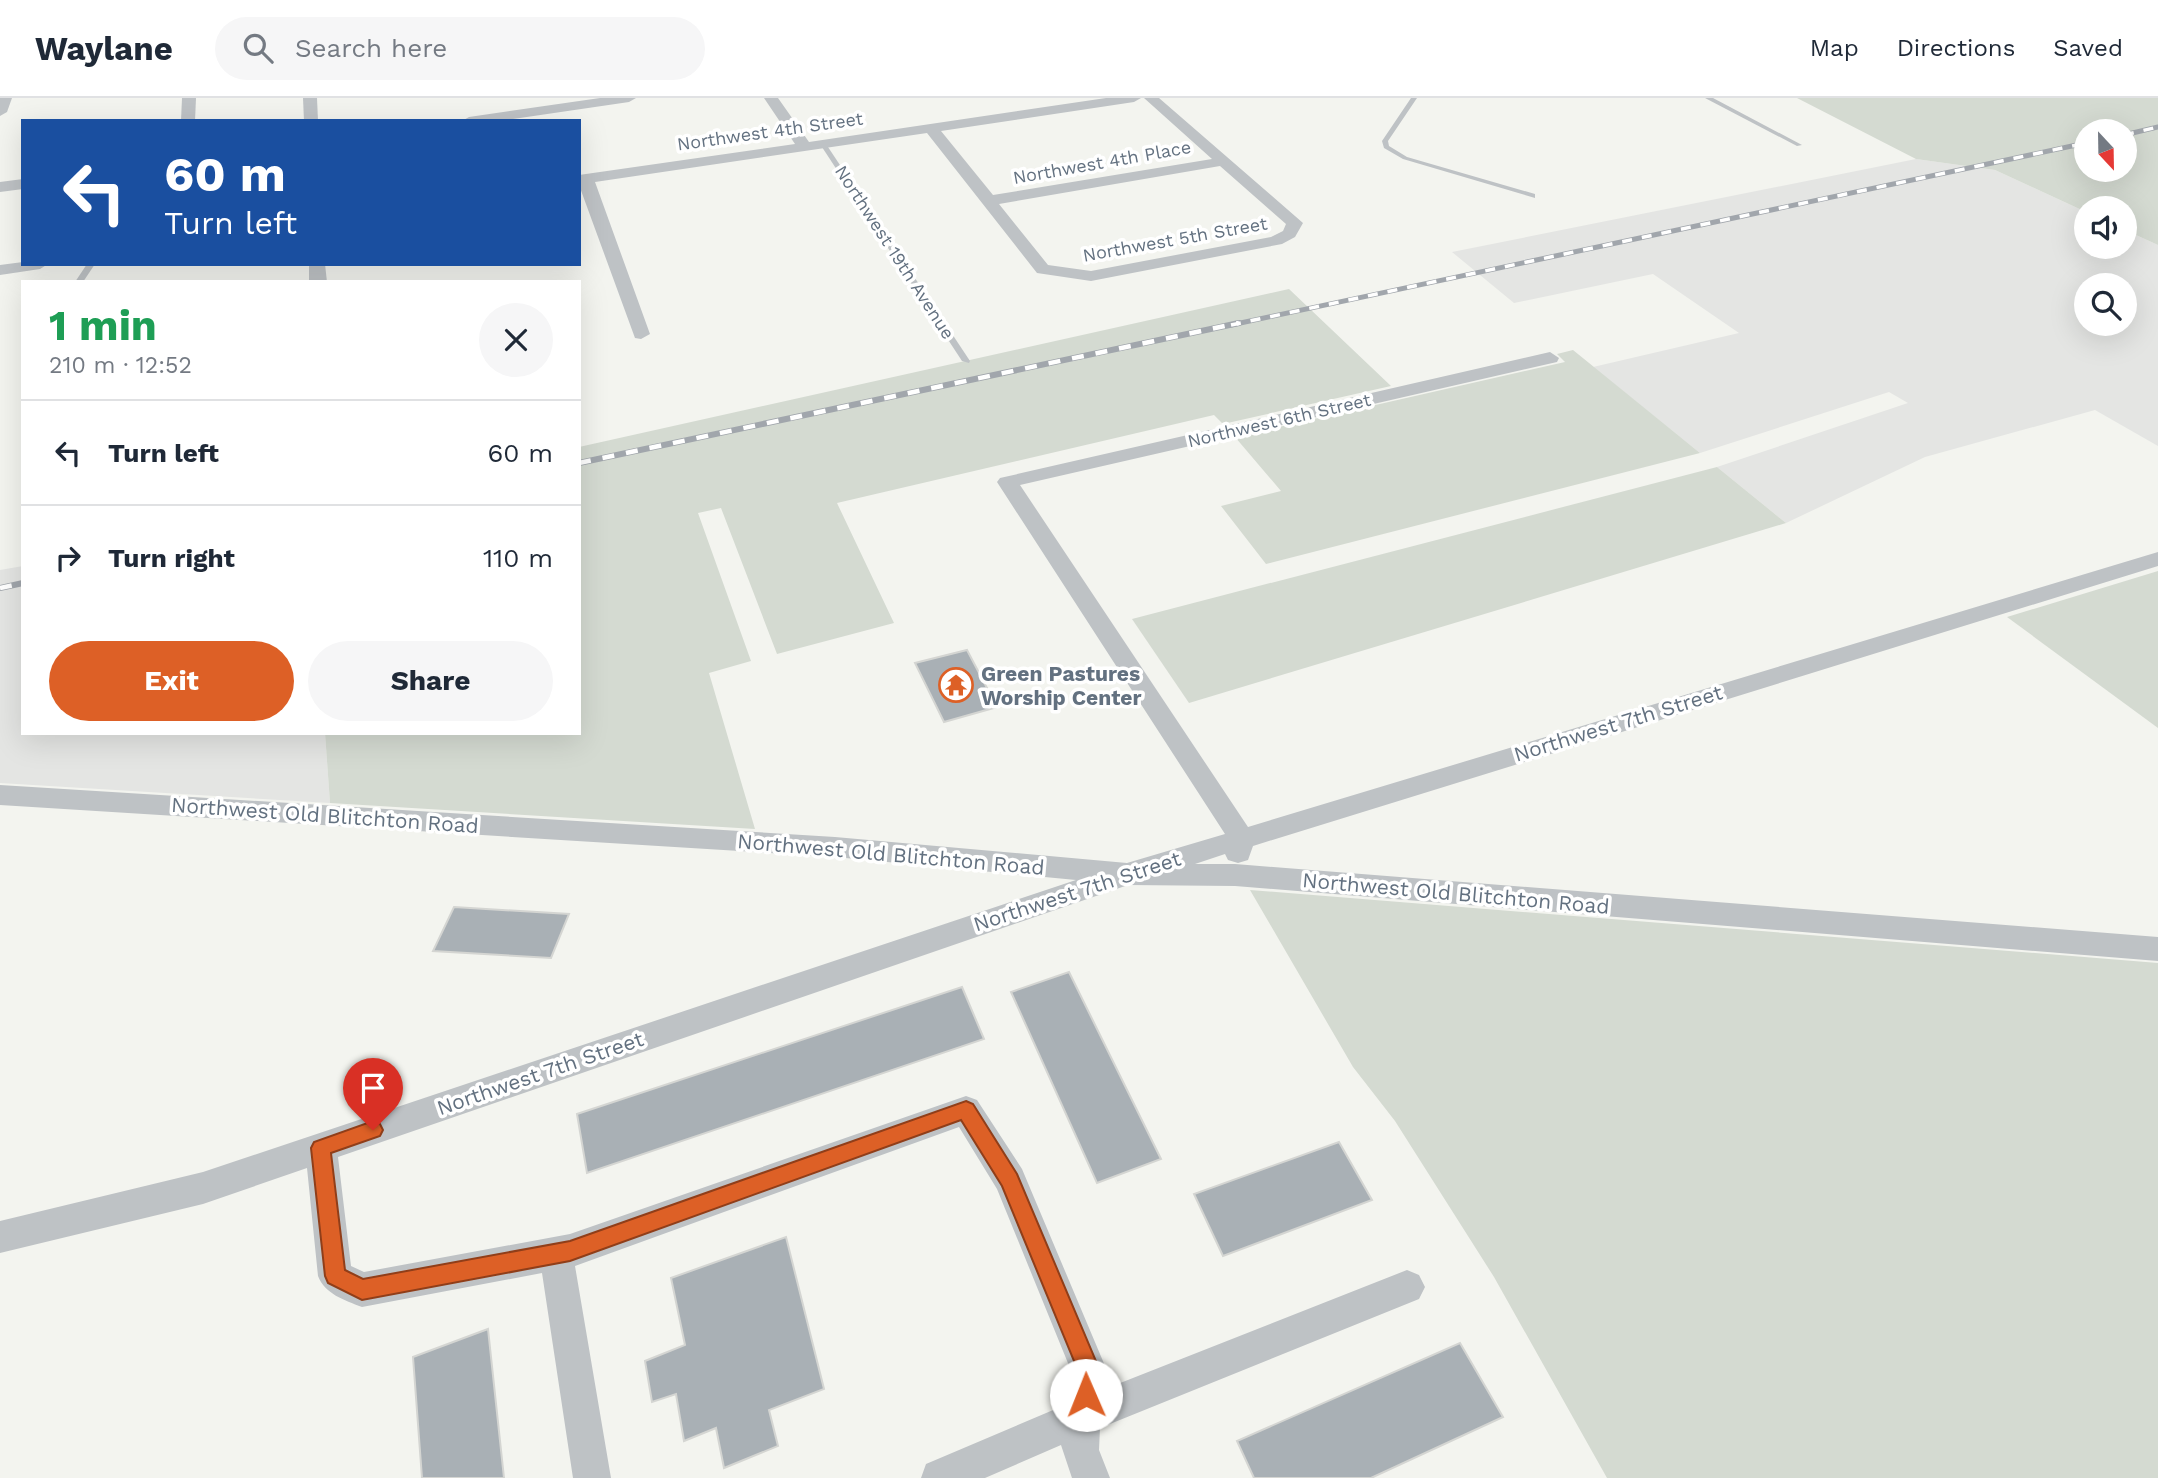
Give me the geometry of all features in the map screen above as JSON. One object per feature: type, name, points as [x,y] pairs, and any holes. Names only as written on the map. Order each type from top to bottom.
[{"type":"street","points":[[0,112],[5,98]]},
{"type":"street","points":[[188,119],[189,98]]},
{"type":"street","points":[[310,98],[311,119]]},
{"type":"street","points":[[483,119],[629,98]]},
{"type":"street","points":[[771,98],[805,147]]},
{"type":"street","name":"Northwest 4th Street","points":[[582,180],[1134,98]]},
{"type":"street","points":[[1151,98],[1295,223],[1289,234]]},
{"type":"street","points":[[931,128],[1043,269],[1066,274]]},
{"type":"street","name":"Northwest 4th Place","points":[[988,201],[1224,160]]},
{"type":"street","points":[[582,180],[641,334]]},
{"type":"street","points":[[0,187],[21,184]]},
{"type":"street","name":"Northwest 5th Street","points":[[1066,274],[1091,276],[1276,242],[1289,234]]},
{"type":"street","points":[[0,270],[27,266]]},
{"type":"street","name":"Northwest 6th Street","points":[[1241,837],[1007,482],[1550,358]]},
{"type":"street","name":"Northwest 7th Street","points":[[0,1237],[203,1188],[1241,837],[2158,559]]},
{"type":"street","name":"Northwest Old Blitchton Road","points":[[0,795],[835,847],[1127,874],[1235,875],[2158,949]]},
{"type":"street","points":[[1235,875],[1241,837]]},
{"type":"street","points":[[321,1148],[335,1276],[362,1290],[556,1254],[966,1110],[1010,1180],[1090,1373],[1082,1417],[1080,1450],[1091,1478]]},
{"type":"street","points":[[556,1254],[592,1478]]},
{"type":"street","points":[[940,1478],[1082,1417],[1407,1287]]},
{"type":"lane","points":[[1414,98],[1385,141],[1386,147],[1405,158],[1532,196]]},
{"type":"lane","points":[[1708,98],[1799,145]]},
{"type":"lane","name":"Northwest 19th Avenue","points":[[823,144],[966,361]]},
{"type":"shaded area","points":[[1797,98],[2158,98],[2158,245],[2137,235],[2137,196],[2074,196],[2074,206],[1995,170],[1916,159]]},
{"type":"shaded area","points":[[1916,159],[1995,170],[2074,206],[2074,259],[2137,259],[2137,235],[2158,245],[2158,446],[2095,410],[1925,457],[1786,523],[1717,467],[1908,403],[1889,392],[1700,453],[1593,367],[1739,333],[1653,274],[1514,303],[1452,252]]},
{"type":"shaded area","points":[[1289,289],[1391,386],[1223,424],[1214,415],[837,503],[894,623],[777,654],[721,508],[698,513],[751,661],[709,673],[755,829],[330,803],[325,735],[581,735],[581,447]]},
{"type":"shaded area","points":[[1573,350],[1700,453],[1266,564],[1221,506],[1281,491],[1235,437],[1565,362],[1557,354]]},
{"type":"shaded area","points":[[1717,467],[1786,523],[1189,703],[1132,619]]},
{"type":"shaded area","points":[[21,566],[21,735],[325,735],[330,803],[0,783],[0,570]]},
{"type":"shaded area","points":[[2158,571],[2158,728],[2007,617]]},
{"type":"shaded area","points":[[1250,890],[2158,963],[2158,1478],[1607,1478],[1494,1277],[1395,1121],[1353,1067]]},
{"type":"building","name":"Green Pastures Worship Center","points":[[967,650],[997,707],[944,722],[915,663]]},
{"type":"building","points":[[454,907],[569,914],[551,958],[433,951]]},
{"type":"building","points":[[1069,972],[1161,1159],[1097,1183],[1011,992]]},
{"type":"building","points":[[962,987],[984,1039],[587,1173],[577,1114]]},
{"type":"building","points":[[1339,1142],[1372,1200],[1223,1256],[1194,1194]]},
{"type":"building","points":[[786,1237],[824,1389],[769,1410],[778,1446],[724,1468],[716,1428],[684,1441],[676,1394],[652,1402],[645,1361],[685,1345],[671,1278]]},
{"type":"building","points":[[488,1329],[504,1478],[422,1478],[413,1357]]},
{"type":"building","points":[[1460,1343],[1503,1417],[1371,1478],[1254,1478],[1237,1441]]},
{"type":"railway","points":[[2137,132],[2158,127]]},
{"type":"railway","points":[[1231,325],[2074,146]]},
{"type":"railway","points":[[581,463],[1239,323]]},
{"type":"railway","points":[[0,588],[21,583]]},
{"type":"place","name":"Green Pastures Worship Center","points":[[956,685]]},
{"type":"route","points":[[373,1130],[321,1148],[335,1276],[362,1290],[570,1251],[966,1110],[1010,1180],[1090,1373],[1086,1395]]}]
